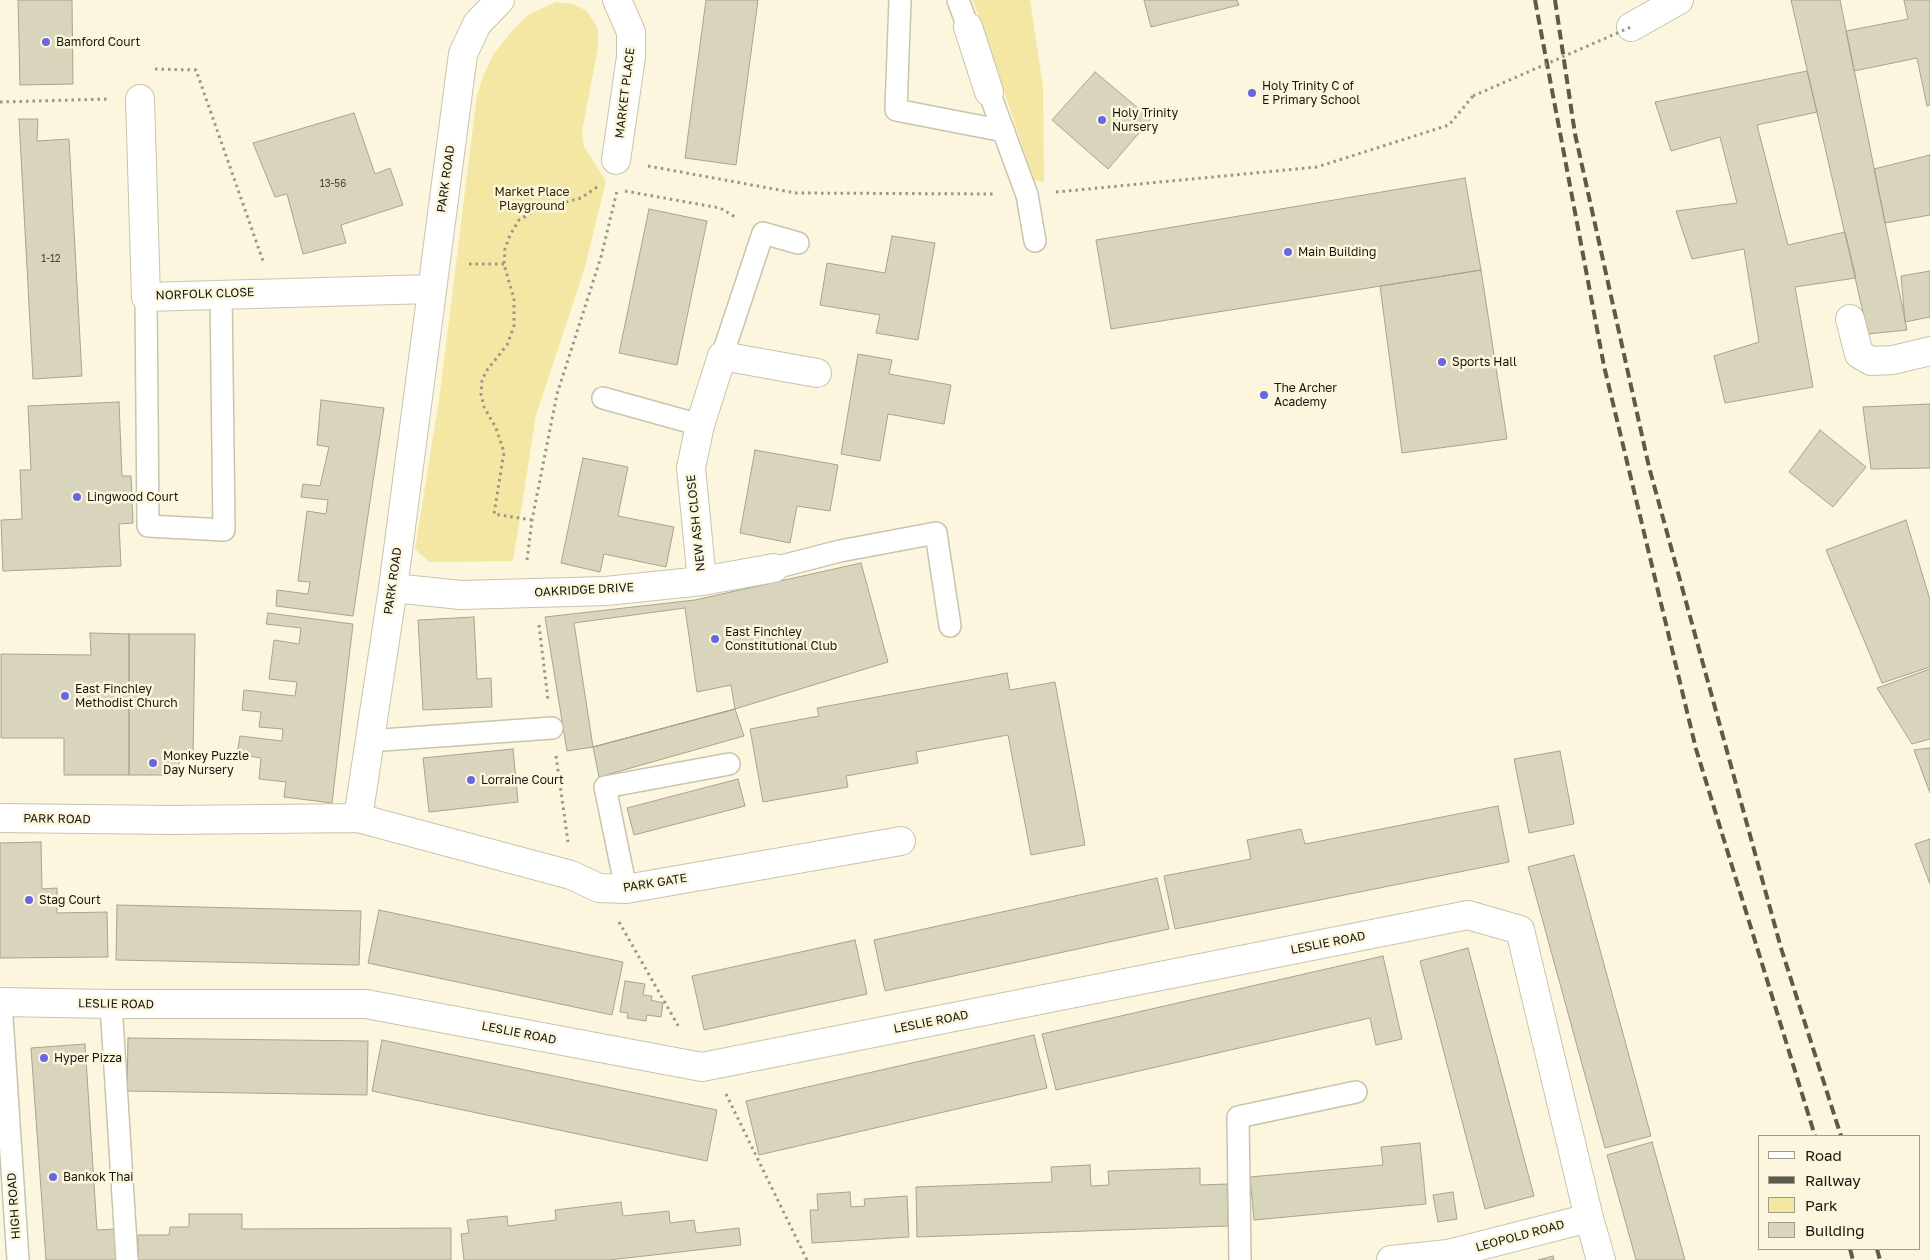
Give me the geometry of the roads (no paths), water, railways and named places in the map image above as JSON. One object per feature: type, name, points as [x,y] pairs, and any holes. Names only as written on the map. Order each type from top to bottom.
[{"type":"street","name":"PARK ROAD","points":[[0,818],[171,820],[358,818],[368,740],[393,588],[463,54],[476,24],[500,0]]},
{"type":"street","name":"MARKET PLACE","points":[[616,0],[631,32],[631,57],[616,160]]},
{"type":"street","points":[[1631,27],[1679,0]]},
{"type":"street","points":[[968,27],[989,92]]},
{"type":"street","name":"NORFOLK CLOSE","points":[[140,99],[146,296],[431,289]]},
{"type":"street","points":[[1850,319],[1859,354],[1871,361],[1893,360],[1930,351]]},
{"type":"street","points":[[722,356],[817,373]]},
{"type":"street","name":"NEW ASH CLOSE","points":[[702,581],[691,468],[700,425],[722,356]]},
{"type":"street","name":"OAKRIDGE DRIVE","points":[[393,588],[461,595],[533,594],[606,590],[702,581],[774,568]]},
{"type":"street","points":[[358,818],[572,874],[612,889]]},
{"type":"street","name":"PARK GATE","points":[[612,889],[901,841]]},
{"type":"street","name":"LESLIE ROAD","points":[[1,1002],[366,1004],[706,1066],[1468,915],[1520,930],[1589,1218],[1601,1260]]},
{"type":"street","name":"LEOPOLD ROAD","points":[[1391,1260],[1448,1254],[1589,1218]]},
{"type":"lane","points":[[900,0],[896,110],[1004,131]]},
{"type":"lane","points":[[958,0],[968,27]]},
{"type":"lane","points":[[989,92],[1027,195],[1035,241]]},
{"type":"lane","points":[[722,356],[763,233],[798,243]]},
{"type":"lane","points":[[146,296],[148,526],[224,530],[221,293]]},
{"type":"lane","points":[[603,398],[700,425]]},
{"type":"lane","points":[[774,568],[840,551],[936,533],[950,626]]},
{"type":"lane","points":[[368,740],[552,728]]},
{"type":"lane","points":[[612,889],[605,786],[729,764]]},
{"type":"lane","name":"HIGH ROAD","points":[[1,1002],[18,1260]]},
{"type":"lane","points":[[111,1004],[127,1260]]},
{"type":"lane","points":[[1240,1260],[1238,1117],[1356,1092]]},
{"type":"railway","points":[[1535,0],[1604,366],[1696,749],[1815,1135]]},
{"type":"railway","points":[[1555,0],[1575,134],[1649,467],[1781,948],[1841,1135]]},
{"type":"railway","points":[[1850,1250],[1853,1260]]},
{"type":"railway","points":[[1877,1250],[1880,1260]]},
{"type":"place","name":"Bamford Court","points":[[46,42]]},
{"type":"place","name":"Holy Trinity C of E Primary School","points":[[1252,93]]},
{"type":"place","name":"Holy Trinity Nursery","points":[[1102,120]]},
{"type":"place","name":"Main Building","points":[[1288,252]]},
{"type":"place","name":"Sports Hall","points":[[1442,362]]},
{"type":"place","name":"The Archer Academy","points":[[1264,395]]},
{"type":"place","name":"Lingwood Court","points":[[77,497]]},
{"type":"place","name":"East Finchley Constitutional Club","points":[[715,639]]},
{"type":"place","name":"East Finchley Methodist Church","points":[[65,696]]},
{"type":"place","name":"Monkey Puzzle Day Nursery","points":[[153,763]]},
{"type":"place","name":"Lorraine Court","points":[[471,780]]},
{"type":"place","name":"Stag Court","points":[[29,900]]},
{"type":"place","name":"Hyper Pizza","points":[[44,1058]]},
{"type":"place","name":"Bankok Thai","points":[[53,1177]]},
{"type":"park label","name":"Market Place Playground","points":[[532,199]]}]
